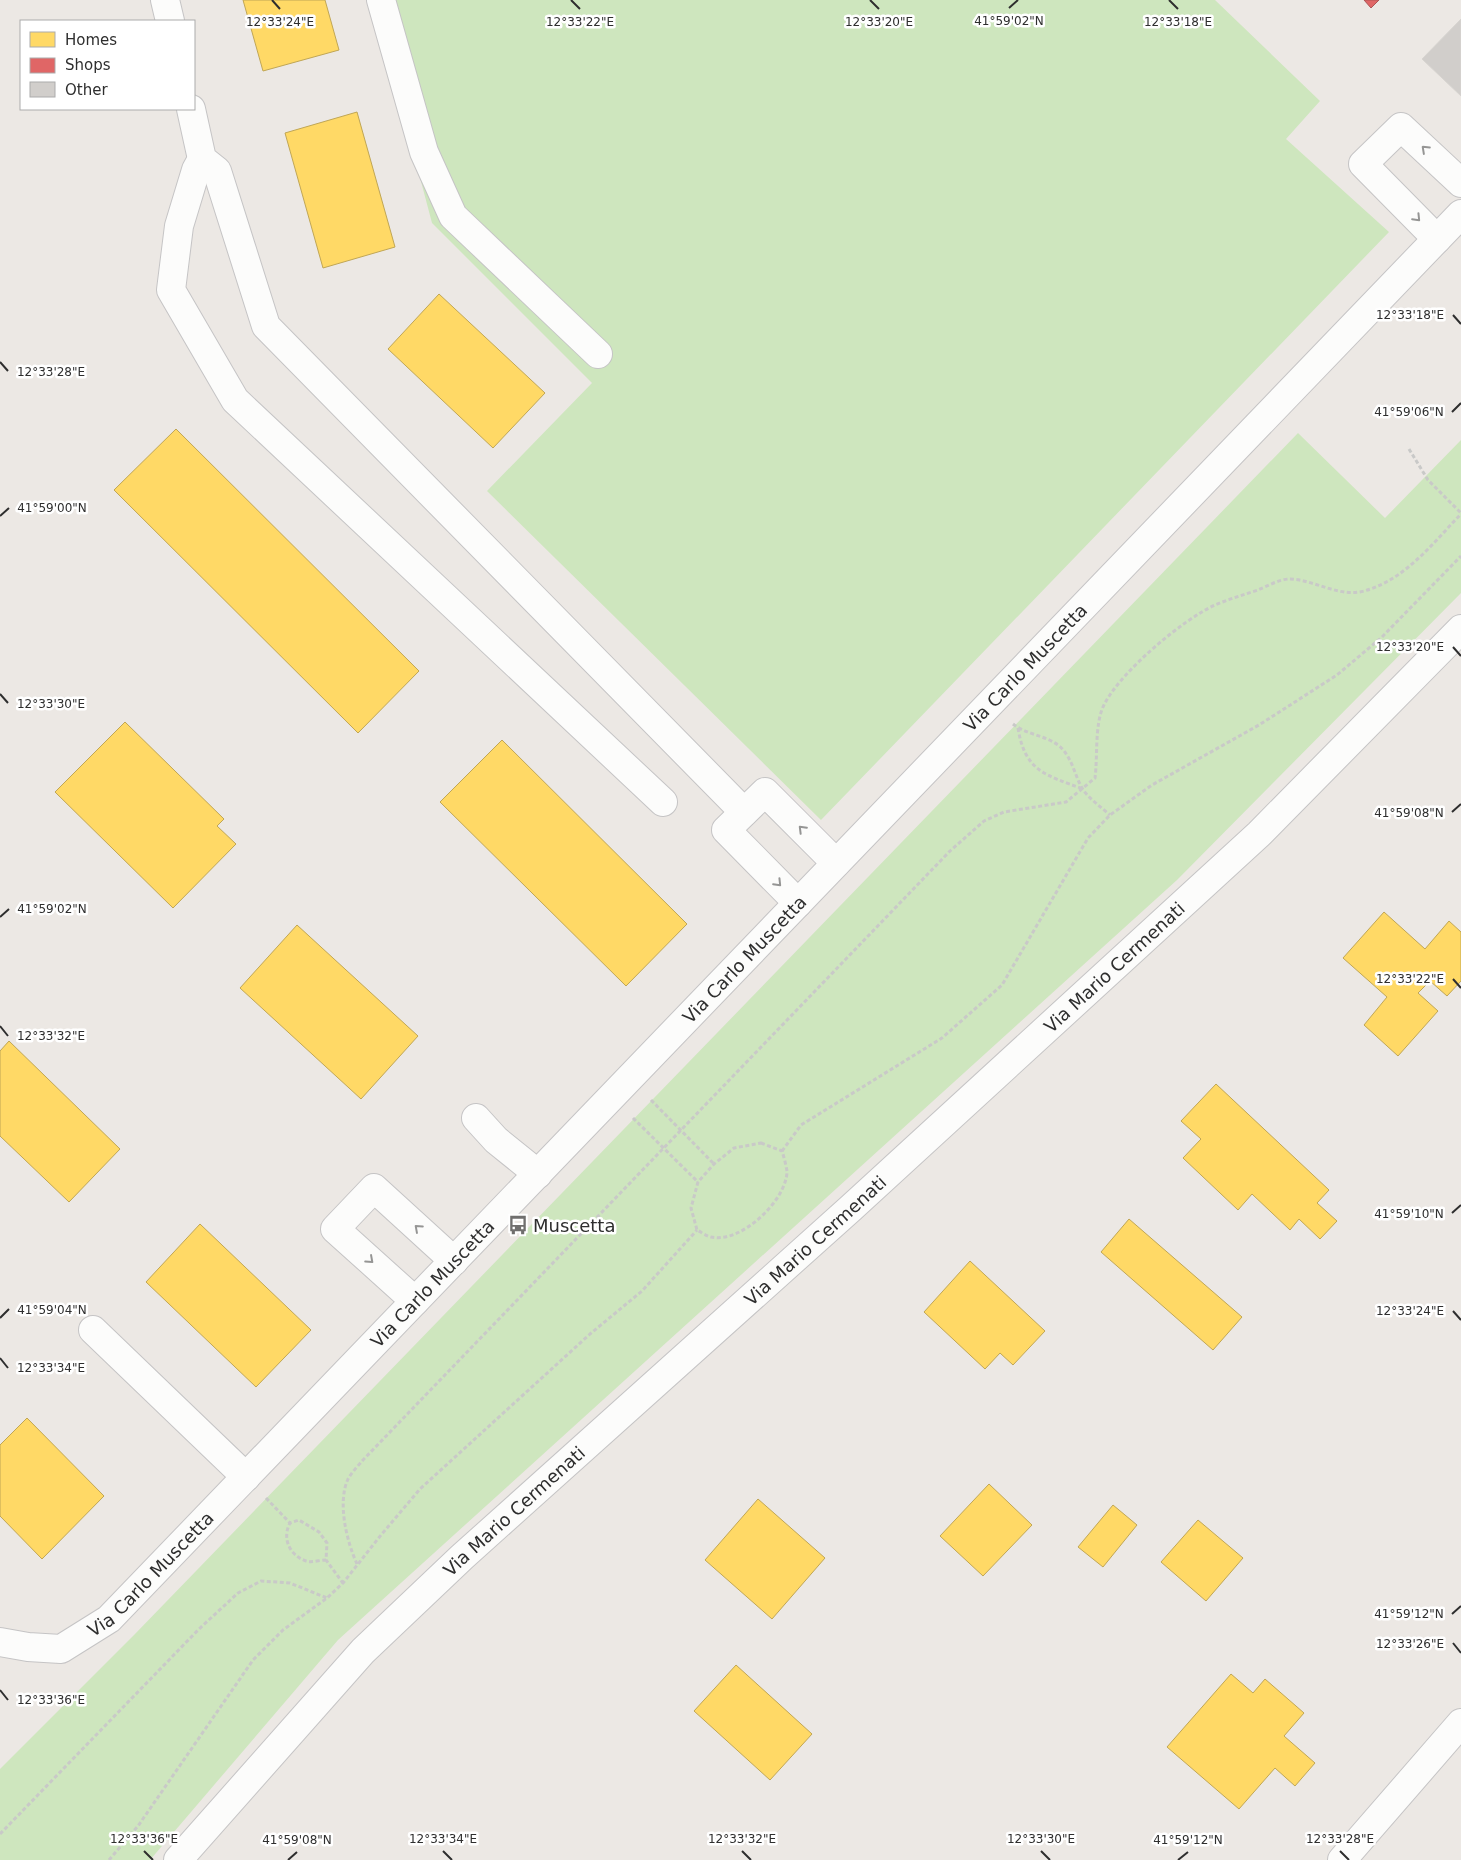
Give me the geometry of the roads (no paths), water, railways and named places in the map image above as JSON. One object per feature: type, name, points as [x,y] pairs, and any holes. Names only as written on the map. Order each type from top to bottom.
[{"type":"street","points":[[166,0],[170,20]]},
{"type":"street","points":[[381,0],[424,152],[453,216],[598,354]]},
{"type":"street","points":[[191,110],[202,159],[217,171],[266,326],[744,812]]},
{"type":"street","points":[[1437,239],[1363,164],[1401,127],[1461,183]]},
{"type":"street","points":[[202,159],[196,170],[179,226],[170,290],[235,400],[663,802]]},
{"type":"street","name":"Via Carlo Muscetta","points":[[0,1642],[28,1647],[61,1649],[109,1619],[1461,214]]},
{"type":"street","name":"Via Mario Cermenati","points":[[178,1860],[364,1651],[420,1597],[1252,841],[1461,628]]},
{"type":"street","points":[[798,903],[726,830],[764,792],[836,863]]},
{"type":"street","points":[[476,1118],[496,1140],[538,1174]]},
{"type":"street","points":[[415,1301],[335,1229],[374,1188],[454,1261]]},
{"type":"street","points":[[93,1330],[246,1477]]},
{"type":"street","points":[[1342,1860],[1461,1723]]},
{"type":"place","name":"Muscetta","points":[[518,1225]]}]
